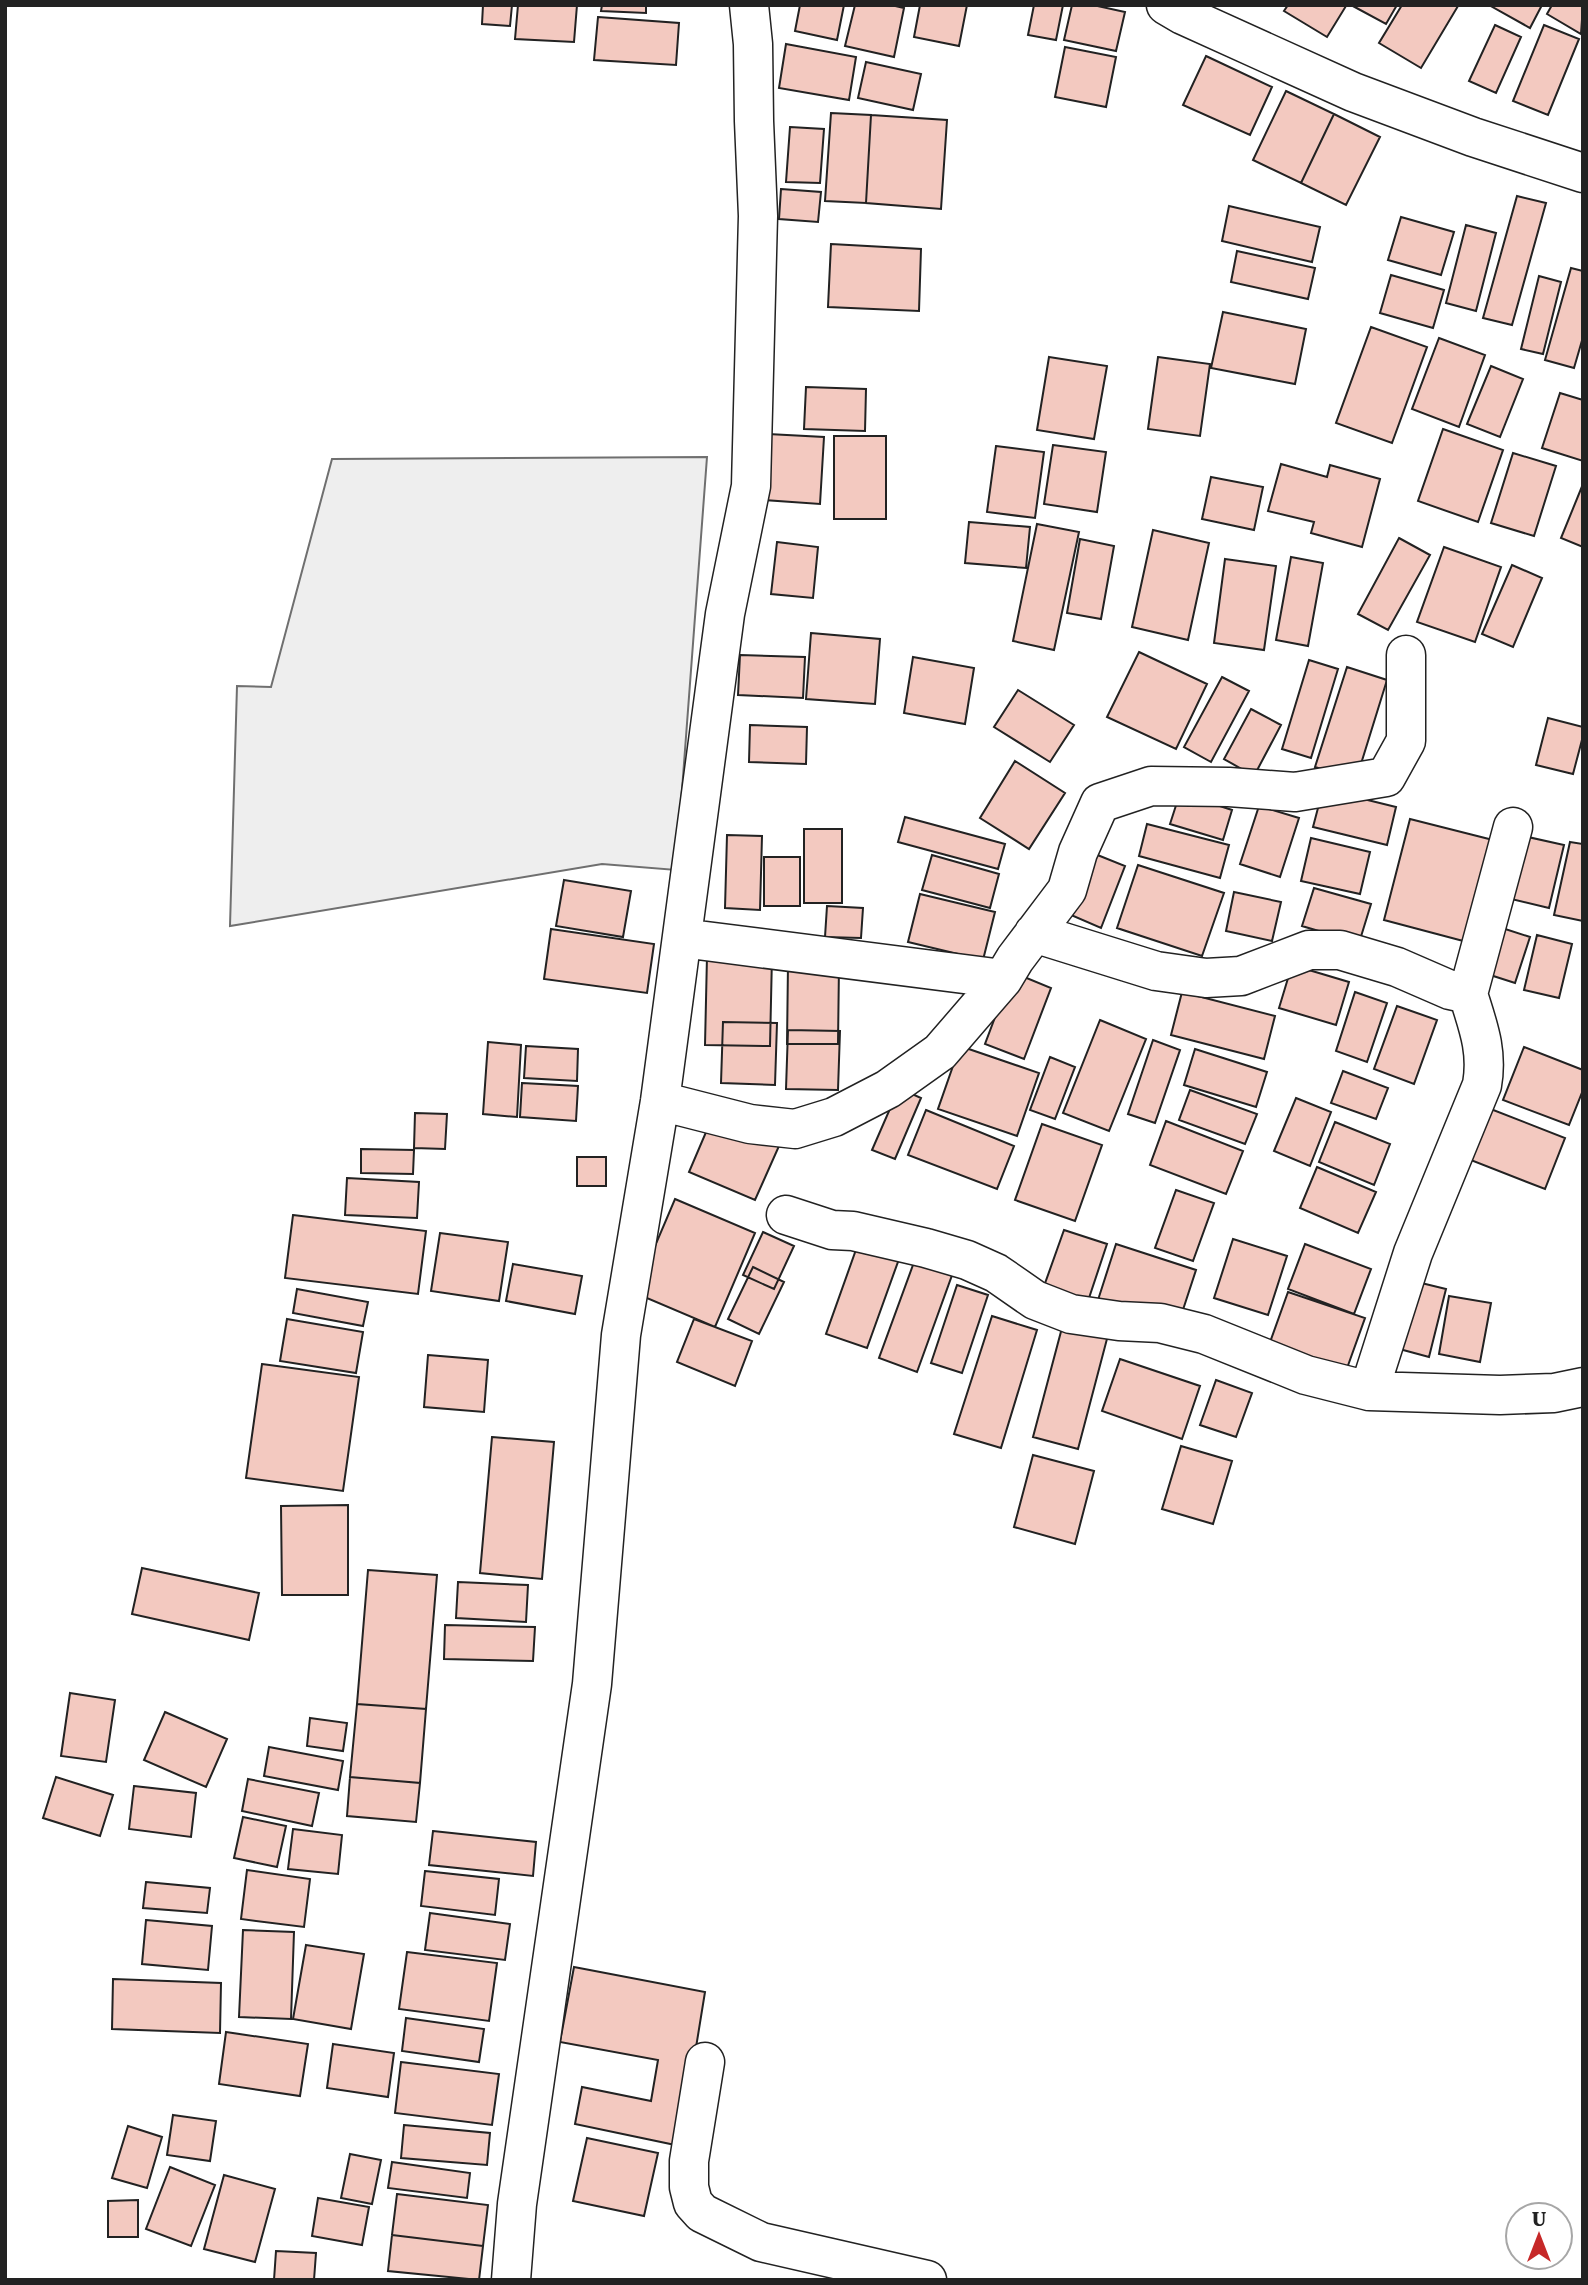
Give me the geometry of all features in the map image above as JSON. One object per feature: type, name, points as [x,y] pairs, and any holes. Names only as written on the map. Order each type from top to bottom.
[{"type":"street","points":[[511,2280],[517,2204],[592,1684],[621,1335],[660,1101],[725,614],[751,486],[758,216],[753,44],[749,5]]},
{"type":"street","points":[[1166,5],[1353,92],[1473,137],[1583,173]]},
{"type":"street","points":[[660,1101],[750,1124],[795,1129],[834,1117],[888,1088],[940,1052],[1003,979],[1067,890],[1078,852],[1100,803],[1151,786],[1229,787],[1295,792],[1386,777],[1406,741],[1406,655]]},
{"type":"street","points":[[1369,1391],[1413,1253],[1482,1085],[1485,1059],[1483,1046],[1468,994],[1513,827]]},
{"type":"street","points":[[1034,933],[1156,971],[1206,978],[1241,976],[1309,950],[1340,950],[1398,967],[1450,990],[1468,994]]},
{"type":"street","points":[[682,938],[1003,979]]},
{"type":"street","points":[[786,1215],[926,1248],[967,1261],[996,1273],[1035,1300],[1071,1314],[1119,1321],[1160,1323],[1204,1334],[1306,1375],[1369,1391],[1500,1395],[1554,1393],[1583,1387]]},
{"type":"street","points":[[705,2062],[689,2161],[689,2187],[693,2203],[702,2213],[761,2242],[927,2280]]},
{"type":"shaded area","points":[[707,457],[676,870],[602,864],[230,926],[237,686],[271,687],[332,459]]},
{"type":"building","points":[[483,5],[512,5],[510,26],[482,24]]},
{"type":"building","points":[[518,5],[577,5],[574,42],[515,39]]},
{"type":"building","points":[[602,5],[646,5],[646,13],[601,11]]},
{"type":"building","points":[[800,5],[844,5],[837,40],[795,31]]},
{"type":"building","points":[[855,5],[891,5],[904,8],[894,57],[845,46]]},
{"type":"building","points":[[920,5],[967,5],[959,46],[914,37]]},
{"type":"building","points":[[1034,5],[1063,5],[1056,40],[1028,35]]},
{"type":"building","points":[[1072,5],[1093,5],[1125,12],[1116,51],[1064,40]]},
{"type":"building","points":[[1288,5],[1346,6],[1327,37],[1284,11]]},
{"type":"building","points":[[1351,5],[1397,5],[1386,24]]},
{"type":"building","points":[[1402,5],[1458,6],[1421,68],[1379,43]]},
{"type":"building","points":[[1489,5],[1542,5],[1530,28]]},
{"type":"building","points":[[1552,5],[1583,5],[1581,34],[1547,14]]},
{"type":"building","points":[[598,17],[679,23],[676,65],[594,60]]},
{"type":"building","points":[[1495,25],[1521,37],[1496,93],[1469,81]]},
{"type":"building","points":[[1544,25],[1579,39],[1548,115],[1513,101]]},
{"type":"building","points":[[786,44],[856,57],[849,100],[779,88]]},
{"type":"building","points":[[1065,47],[1116,57],[1106,107],[1055,97]]},
{"type":"building","points":[[1206,56],[1272,87],[1250,135],[1183,105]]},
{"type":"building","points":[[866,62],[921,74],[913,110],[858,98]]},
{"type":"building","points":[[1286,91],[1334,114],[1301,183],[1253,160]]},
{"type":"building","points":[[831,113],[871,115],[866,203],[825,201]]},
{"type":"building","points":[[1334,114],[1380,137],[1346,205],[1301,183]]},
{"type":"building","points":[[871,115],[947,120],[941,209],[866,203]]},
{"type":"building","points":[[790,127],[824,129],[820,183],[786,182]]},
{"type":"building","points":[[781,189],[821,192],[818,222],[779,219]]},
{"type":"building","points":[[1517,196],[1546,203],[1512,325],[1483,318]]},
{"type":"building","points":[[1229,206],[1320,227],[1312,262],[1222,241]]},
{"type":"building","points":[[1401,217],[1454,232],[1441,275],[1388,260]]},
{"type":"building","points":[[1466,225],[1496,233],[1476,311],[1446,303]]},
{"type":"building","points":[[831,244],[921,249],[919,311],[828,307]]},
{"type":"building","points":[[1237,251],[1315,268],[1308,299],[1231,282]]},
{"type":"building","points":[[1571,268],[1583,271],[1583,337],[1574,368],[1545,360]]},
{"type":"building","points":[[1391,275],[1444,290],[1433,328],[1380,313]]},
{"type":"building","points":[[1539,276],[1561,282],[1543,354],[1521,349]]},
{"type":"building","points":[[1223,312],[1306,329],[1295,384],[1211,368]]},
{"type":"building","points":[[1371,327],[1427,347],[1392,443],[1336,423]]},
{"type":"building","points":[[1439,338],[1485,355],[1459,427],[1412,409]]},
{"type":"building","points":[[1049,357],[1107,366],[1094,439],[1037,430]]},
{"type":"building","points":[[1158,357],[1210,364],[1200,436],[1148,429]]},
{"type":"building","points":[[1491,366],[1523,379],[1500,437],[1467,424]]},
{"type":"building","points":[[806,387],[866,389],[865,431],[804,429]]},
{"type":"building","points":[[1560,393],[1583,400],[1583,461],[1542,448]]},
{"type":"building","points":[[1443,429],[1503,450],[1478,522],[1418,501]]},
{"type":"building","points":[[768,434],[824,437],[820,504],[764,500]]},
{"type":"building","points":[[834,436],[886,436],[886,519],[834,519]]},
{"type":"building","points":[[1053,445],[1106,452],[1097,512],[1044,504]]},
{"type":"building","points":[[996,446],[1044,452],[1035,518],[987,512]]},
{"type":"building","points":[[1513,453],[1556,466],[1534,536],[1491,523]]},
{"type":"building","points":[[1281,464],[1327,477],[1330,465],[1380,479],[1362,547],[1311,533],[1314,522],[1268,511]]},
{"type":"building","points":[[1211,477],[1263,487],[1254,530],[1202,519]]},
{"type":"building","points":[[1583,484],[1583,547],[1561,538]]},
{"type":"building","points":[[969,522],[1030,527],[1026,568],[965,563]]},
{"type":"building","points":[[1037,524],[1079,532],[1054,650],[1013,641]]},
{"type":"building","points":[[1153,530],[1209,543],[1188,640],[1132,627]]},
{"type":"building","points":[[1399,538],[1430,555],[1388,630],[1358,614]]},
{"type":"building","points":[[1080,539],[1114,546],[1101,619],[1067,613]]},
{"type":"building","points":[[777,542],[818,547],[813,598],[771,594]]},
{"type":"building","points":[[1444,547],[1501,567],[1475,642],[1417,622]]},
{"type":"building","points":[[1291,557],[1323,563],[1308,646],[1276,640]]},
{"type":"building","points":[[1225,559],[1276,566],[1264,650],[1214,643]]},
{"type":"building","points":[[1512,565],[1542,578],[1513,647],[1482,634]]},
{"type":"building","points":[[811,633],[880,639],[875,704],[806,699]]},
{"type":"building","points":[[1139,652],[1207,684],[1176,749],[1107,717]]},
{"type":"building","points":[[740,655],[805,657],[803,698],[738,695]]},
{"type":"building","points":[[913,657],[974,668],[965,724],[904,713]]},
{"type":"building","points":[[1309,660],[1338,669],[1311,758],[1282,749]]},
{"type":"building","points":[[1347,667],[1387,680],[1356,780],[1315,767]]},
{"type":"building","points":[[1222,677],[1249,691],[1211,762],[1184,747]]},
{"type":"building","points":[[1018,690],[1074,725],[1050,762],[994,727]]},
{"type":"building","points":[[1251,709],[1281,725],[1254,776],[1224,759]]},
{"type":"building","points":[[1548,718],[1583,727],[1573,774],[1536,765]]},
{"type":"building","points":[[750,725],[807,727],[806,764],[749,762]]},
{"type":"building","points":[[1015,761],[1065,793],[1029,849],[980,818]]},
{"type":"building","points":[[1323,789],[1396,807],[1387,845],[1313,827]]},
{"type":"building","points":[[1180,793],[1232,810],[1223,840],[1170,824]]},
{"type":"building","points":[[1259,806],[1299,818],[1280,877],[1240,864]]},
{"type":"building","points":[[905,817],[1005,844],[998,869],[898,842]]},
{"type":"building","points":[[1410,819],[1493,840],[1467,942],[1384,920]]},
{"type":"building","points":[[1147,824],[1229,845],[1220,878],[1139,856]]},
{"type":"building","points":[[804,829],[842,829],[842,903],[804,903]]},
{"type":"building","points":[[727,835],[762,836],[760,910],[725,908]]},
{"type":"building","points":[[1519,835],[1564,845],[1549,908],[1503,897]]},
{"type":"building","points":[[1311,838],[1370,852],[1360,894],[1301,881]]},
{"type":"building","points":[[1570,842],[1583,844],[1583,921],[1554,915]]},
{"type":"building","points":[[1095,854],[1125,866],[1101,928],[1071,915]]},
{"type":"building","points":[[932,855],[999,874],[990,908],[922,890]]},
{"type":"building","points":[[764,857],[800,857],[800,906],[764,906]]},
{"type":"building","points":[[1138,865],[1224,893],[1202,956],[1117,928]]},
{"type":"building","points":[[564,880],[631,891],[623,937],[556,926]]},
{"type":"building","points":[[1314,888],[1371,904],[1359,943],[1302,926]]},
{"type":"building","points":[[1234,892],[1281,902],[1272,941],[1226,931]]},
{"type":"building","points":[[920,894],[995,912],[983,960],[908,942]]},
{"type":"building","points":[[827,906],[863,908],[861,938],[825,937]]},
{"type":"building","points":[[1499,927],[1530,937],[1515,983],[1484,973]]},
{"type":"building","points":[[551,929],[654,944],[647,993],[544,979]]},
{"type":"building","points":[[1537,935],[1572,944],[1559,998],[1524,990]]},
{"type":"building","points":[[707,956],[772,956],[770,1046],[705,1045]]},
{"type":"building","points":[[788,964],[839,965],[838,1044],[787,1044]]},
{"type":"building","points":[[1292,965],[1349,982],[1336,1025],[1279,1008]]},
{"type":"building","points":[[1012,972],[1051,988],[1024,1059],[985,1044]]},
{"type":"building","points":[[1182,992],[1275,1016],[1264,1059],[1171,1035]]},
{"type":"building","points":[[1355,992],[1387,1003],[1367,1062],[1336,1051]]},
{"type":"building","points":[[1397,1006],[1437,1020],[1414,1084],[1374,1069]]},
{"type":"building","points":[[1100,1020],[1146,1039],[1109,1131],[1063,1113]]},
{"type":"building","points":[[723,1022],[777,1023],[775,1085],[721,1083]]},
{"type":"building","points":[[788,1030],[840,1031],[838,1090],[786,1089]]},
{"type":"building","points":[[1153,1040],[1180,1050],[1155,1123],[1128,1114]]},
{"type":"building","points":[[488,1042],[521,1045],[517,1117],[483,1114]]},
{"type":"building","points":[[526,1046],[578,1049],[577,1081],[524,1078]]},
{"type":"building","points":[[960,1046],[1039,1073],[1017,1136],[938,1109]]},
{"type":"building","points":[[1524,1047],[1583,1070],[1583,1090],[1569,1125],[1503,1100]]},
{"type":"building","points":[[1195,1049],[1267,1072],[1256,1107],[1184,1085]]},
{"type":"building","points":[[1050,1057],[1075,1067],[1055,1119],[1030,1110]]},
{"type":"building","points":[[1343,1071],[1388,1088],[1376,1119],[1331,1103]]},
{"type":"building","points":[[522,1083],[578,1086],[576,1121],[520,1117]]},
{"type":"building","points":[[899,1088],[921,1098],[895,1159],[872,1150]]},
{"type":"building","points":[[1190,1090],[1257,1114],[1245,1144],[1179,1120]]},
{"type":"building","points":[[1296,1098],[1331,1112],[1310,1166],[1274,1151]]},
{"type":"building","points":[[1483,1106],[1565,1138],[1545,1189],[1463,1157]]},
{"type":"building","points":[[926,1110],[1014,1146],[997,1189],[908,1155]]},
{"type":"building","points":[[415,1113],[447,1114],[445,1149],[414,1148]]},
{"type":"building","points":[[712,1118],[779,1146],[755,1200],[689,1172]]},
{"type":"building","points":[[1166,1121],[1243,1151],[1226,1194],[1150,1165]]},
{"type":"building","points":[[1335,1122],[1390,1144],[1374,1185],[1319,1162]]},
{"type":"building","points":[[1042,1124],[1102,1145],[1075,1221],[1015,1200]]},
{"type":"building","points":[[361,1149],[414,1150],[413,1174],[361,1173]]},
{"type":"building","points":[[577,1157],[606,1157],[606,1186],[577,1186]]},
{"type":"building","points":[[1317,1167],[1376,1192],[1358,1233],[1300,1208]]},
{"type":"building","points":[[347,1178],[419,1182],[417,1218],[345,1215]]},
{"type":"building","points":[[1176,1190],[1214,1203],[1193,1261],[1155,1248]]},
{"type":"building","points":[[675,1199],[755,1233],[715,1327],[635,1293]]},
{"type":"building","points":[[293,1215],[426,1231],[418,1294],[285,1278]]},
{"type":"building","points":[[1064,1230],[1107,1244],[1087,1304],[1043,1289]]},
{"type":"building","points":[[763,1232],[794,1246],[774,1289],[743,1275]]},
{"type":"building","points":[[440,1233],[508,1242],[499,1301],[431,1291]]},
{"type":"building","points":[[1233,1239],[1287,1256],[1268,1315],[1214,1298]]},
{"type":"building","points":[[858,1244],[899,1259],[867,1348],[826,1334]]},
{"type":"building","points":[[1116,1244],[1196,1270],[1178,1325],[1098,1300]]},
{"type":"building","points":[[1305,1244],[1371,1269],[1354,1314],[1288,1289]]},
{"type":"building","points":[[917,1254],[955,1267],[917,1372],[879,1358]]},
{"type":"building","points":[[513,1264],[582,1276],[575,1314],[506,1301]]},
{"type":"building","points":[[753,1267],[784,1282],[759,1334],[728,1319]]},
{"type":"building","points":[[1409,1280],[1446,1289],[1429,1357],[1392,1347]]},
{"type":"building","points":[[957,1285],[988,1295],[962,1373],[931,1363]]},
{"type":"building","points":[[297,1289],[368,1302],[363,1326],[293,1313]]},
{"type":"building","points":[[1288,1292],[1365,1318],[1346,1371],[1269,1345]]},
{"type":"building","points":[[1449,1296],[1491,1303],[1480,1362],[1439,1354]]},
{"type":"building","points":[[992,1316],[1037,1330],[1001,1448],[954,1434]]},
{"type":"building","points":[[287,1319],[363,1332],[356,1373],[280,1361]]},
{"type":"building","points":[[694,1319],[752,1341],[735,1386],[677,1362]]},
{"type":"building","points":[[1063,1324],[1108,1335],[1078,1449],[1033,1437]]},
{"type":"building","points":[[428,1355],[488,1360],[484,1412],[424,1407]]},
{"type":"building","points":[[1120,1359],[1200,1386],[1182,1439],[1102,1411]]},
{"type":"building","points":[[262,1364],[359,1377],[343,1491],[246,1478]]},
{"type":"building","points":[[1216,1380],[1252,1393],[1236,1437],[1200,1425]]},
{"type":"building","points":[[492,1437],[554,1442],[542,1579],[480,1573]]},
{"type":"building","points":[[1181,1446],[1232,1461],[1213,1524],[1162,1509]]},
{"type":"building","points":[[1033,1455],[1094,1471],[1075,1544],[1014,1527]]},
{"type":"building","points":[[348,1505],[348,1595],[282,1595],[281,1506]]},
{"type":"building","points":[[142,1568],[259,1593],[249,1640],[132,1614]]},
{"type":"building","points":[[368,1570],[437,1575],[426,1709],[357,1704]]},
{"type":"building","points":[[458,1582],[528,1585],[526,1622],[456,1618]]},
{"type":"building","points":[[445,1625],[535,1627],[533,1661],[444,1659]]},
{"type":"building","points":[[70,1693],[115,1700],[106,1762],[61,1756]]},
{"type":"building","points":[[357,1704],[426,1709],[420,1783],[350,1777]]},
{"type":"building","points":[[165,1712],[227,1739],[206,1787],[144,1760]]},
{"type":"building","points":[[310,1718],[347,1723],[343,1751],[307,1746]]},
{"type":"building","points":[[269,1747],[343,1761],[338,1790],[264,1776]]},
{"type":"building","points":[[56,1777],[113,1795],[100,1836],[43,1818]]},
{"type":"building","points":[[350,1777],[420,1783],[416,1822],[347,1816]]},
{"type":"building","points":[[248,1779],[319,1793],[312,1826],[242,1811]]},
{"type":"building","points":[[134,1786],[196,1793],[191,1837],[129,1829]]},
{"type":"building","points":[[243,1817],[286,1826],[277,1867],[234,1858]]},
{"type":"building","points":[[293,1829],[342,1835],[338,1874],[288,1869]]},
{"type":"building","points":[[433,1831],[536,1842],[533,1876],[429,1865]]},
{"type":"building","points":[[247,1870],[310,1879],[304,1927],[241,1919]]},
{"type":"building","points":[[425,1871],[499,1879],[495,1915],[421,1906]]},
{"type":"building","points":[[146,1882],[210,1888],[207,1913],[143,1908]]},
{"type":"building","points":[[430,1913],[510,1924],[505,1960],[425,1950]]},
{"type":"building","points":[[146,1920],[212,1926],[208,1970],[142,1964]]},
{"type":"building","points":[[243,1930],[294,1932],[291,2019],[239,2017]]},
{"type":"building","points":[[306,1945],[364,1954],[351,2029],[293,2019]]},
{"type":"building","points":[[407,1952],[497,1963],[489,2021],[399,2009]]},
{"type":"building","points":[[574,1967],[705,1992],[680,2146],[575,2124],[582,2087],[651,2101],[658,2060],[560,2042]]},
{"type":"building","points":[[113,1979],[221,1983],[220,2033],[112,2029]]},
{"type":"building","points":[[406,2018],[484,2029],[479,2062],[402,2051]]},
{"type":"building","points":[[226,2032],[308,2044],[300,2096],[219,2084]]},
{"type":"building","points":[[333,2044],[394,2053],[388,2097],[327,2088]]},
{"type":"building","points":[[401,2062],[499,2074],[492,2125],[395,2113]]},
{"type":"building","points":[[173,2115],[216,2121],[210,2161],[167,2155]]},
{"type":"building","points":[[404,2125],[490,2133],[487,2165],[401,2158]]},
{"type":"building","points":[[128,2126],[162,2137],[147,2188],[112,2178]]},
{"type":"building","points":[[587,2138],[658,2153],[644,2216],[573,2201]]},
{"type":"building","points":[[350,2154],[381,2160],[372,2204],[341,2198]]},
{"type":"building","points":[[392,2162],[470,2173],[467,2198],[388,2188]]},
{"type":"building","points":[[170,2167],[215,2185],[191,2246],[146,2229]]},
{"type":"building","points":[[224,2175],[275,2189],[255,2262],[204,2249]]},
{"type":"building","points":[[397,2194],[488,2205],[483,2246],[392,2235]]},
{"type":"building","points":[[318,2198],[369,2207],[362,2245],[312,2236]]},
{"type":"building","points":[[138,2200],[138,2237],[108,2237],[108,2201]]},
{"type":"building","points":[[392,2235],[483,2246],[479,2280],[388,2271]]},
{"type":"building","points":[[276,2251],[316,2253],[314,2280],[274,2280]]}]
